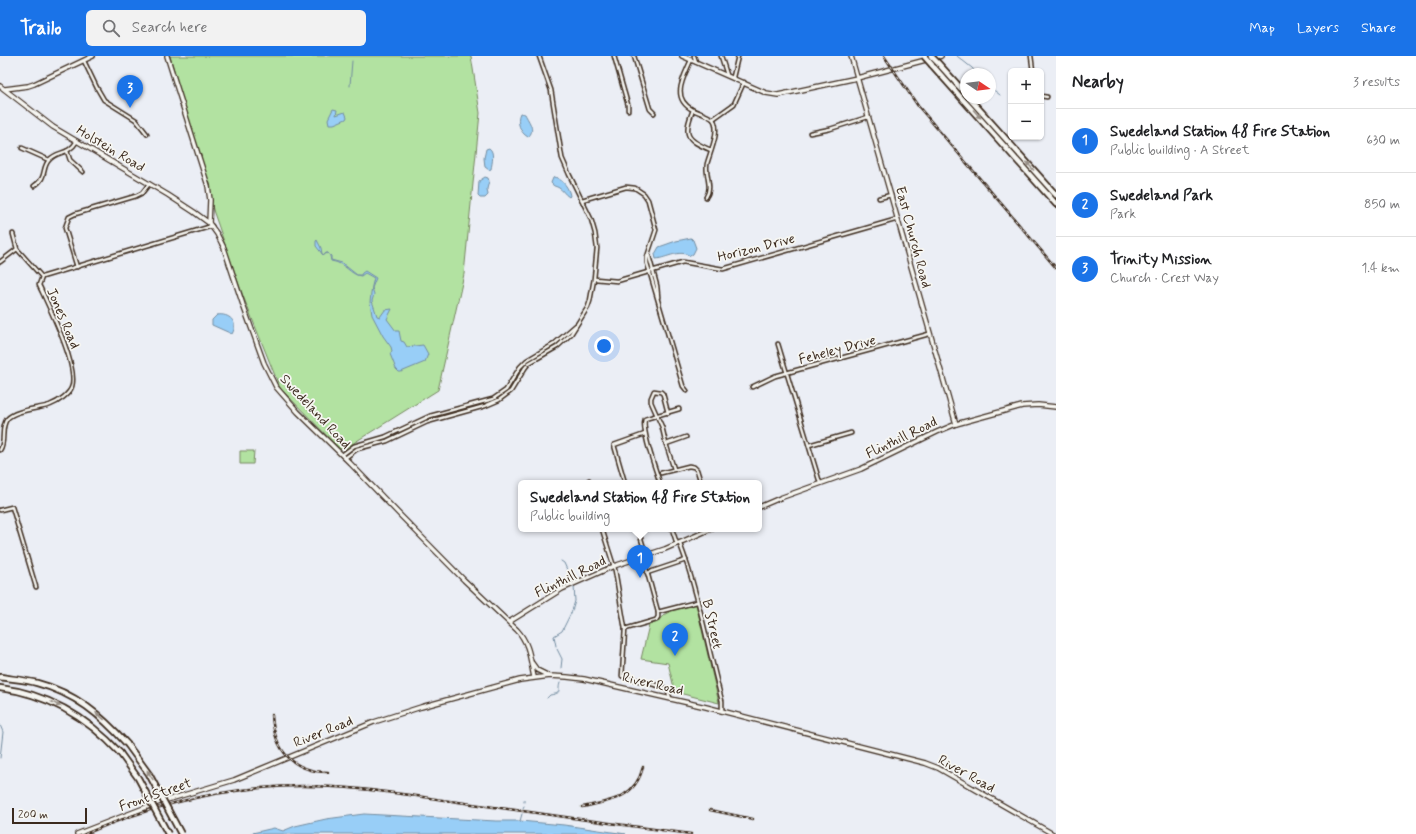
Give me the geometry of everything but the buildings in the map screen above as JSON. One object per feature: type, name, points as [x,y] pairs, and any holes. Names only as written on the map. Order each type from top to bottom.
[{"type":"highway","points":[[924,56],[1056,204]]},
{"type":"highway","points":[[932,56],[960,87]]},
{"type":"highway","points":[[974,104],[1056,195]]},
{"type":"highway","points":[[0,677],[38,683],[75,698],[100,716],[127,744],[149,774],[181,834]]},
{"type":"highway","points":[[0,688],[19,691],[50,701],[80,718],[97,730],[120,753],[138,778],[168,834]]},
{"type":"main road","points":[[5,89],[34,84],[93,56]]},
{"type":"main road","points":[[167,56],[209,190],[209,223]]},
{"type":"main road","points":[[682,56],[733,77],[766,93],[778,95],[857,78],[941,56]]},
{"type":"main road","name":"East Church Road","points":[[851,56],[898,219],[929,334],[956,424]]},
{"type":"main road","name":"Holstein Road","points":[[0,86],[53,127],[149,184],[209,223]]},
{"type":"main road","name":"Swedeland Road","points":[[209,223],[218,234],[224,248],[250,327],[264,363],[280,393],[405,521],[464,580],[509,622],[524,639],[532,662],[534,677]]},
{"type":"main road","name":"Flinthill Road","points":[[762,506],[861,469],[931,434],[956,424],[1028,405],[1056,407]]},
{"type":"main road","name":"Flinthill Road","points":[[509,622],[562,589],[614,566],[679,544],[705,532]]},
{"type":"main road","points":[[532,662],[539,671],[550,676]]},
{"type":"main road","name":"River Road","points":[[240,778],[374,722],[421,707],[534,677],[567,676],[722,711],[925,763],[938,768],[1054,834]]},
{"type":"main road","name":"Front Street","points":[[77,834],[168,799],[240,778]]},
{"type":"street","points":[[345,458],[357,449],[387,441],[427,422],[485,406],[499,400],[511,391],[525,368],[530,363],[561,344],[571,334],[590,301],[594,280],[596,248],[595,233],[591,218],[562,158],[551,90],[539,56]]},
{"type":"street","points":[[614,56],[628,105],[628,110]]},
{"type":"street","points":[[634,56],[650,109],[654,113]]},
{"type":"street","points":[[694,56],[694,61],[681,82],[680,90],[684,101],[693,110],[713,119],[716,123],[716,130],[707,168],[710,189],[706,197]]},
{"type":"street","points":[[722,56],[727,75]]},
{"type":"street","points":[[733,77],[738,56]]},
{"type":"street","points":[[1030,56],[1032,68]]},
{"type":"street","points":[[84,61],[104,100],[136,120],[148,134]]},
{"type":"street","points":[[713,119],[734,104],[744,82]]},
{"type":"street","points":[[693,110],[687,125],[689,137],[697,144],[711,150]]},
{"type":"street","points":[[810,133],[830,129],[868,117]]},
{"type":"street","points":[[34,186],[42,178],[48,160],[71,150],[77,141]]},
{"type":"street","points":[[22,148],[48,160]]},
{"type":"street","points":[[67,151],[70,160],[83,172]]},
{"type":"street","points":[[77,267],[65,228],[69,217],[74,214],[136,196],[142,193],[149,184]]},
{"type":"street","points":[[582,200],[626,187],[635,188],[641,191],[648,200],[656,233],[646,262],[682,384],[687,391]]},
{"type":"street","points":[[879,198],[891,195]]},
{"type":"street","name":"Horizon Drive","points":[[594,280],[617,280],[683,262],[723,269],[898,219]]},
{"type":"street","name":"Jones Road","points":[[0,450],[3,445],[3,426],[7,419],[16,413],[41,408],[54,403],[68,393],[72,385],[73,379],[70,356],[39,285],[42,277],[212,226]]},
{"type":"street","points":[[13,234],[17,249],[42,277]]},
{"type":"street","points":[[0,262],[17,249]]},
{"type":"street","points":[[648,253],[658,289],[658,303]]},
{"type":"street","points":[[342,455],[354,446],[385,437],[430,416],[493,398],[506,390],[526,360],[554,344],[579,322]]},
{"type":"street","name":"Feheley Drive","points":[[752,387],[768,378],[787,372],[929,334]]},
{"type":"street","points":[[778,344],[820,483]]},
{"type":"street","points":[[668,413],[663,394],[654,390],[651,402],[662,427],[674,469]]},
{"type":"street","points":[[659,480],[645,434],[645,419],[679,410]]},
{"type":"street","points":[[809,445],[851,433]]},
{"type":"street","points":[[624,480],[614,445],[645,434]]},
{"type":"street","points":[[666,444],[686,437]]},
{"type":"street","points":[[661,473],[689,466],[694,467],[697,470],[700,480]]},
{"type":"street","points":[[0,510],[12,506],[36,587]]},
{"type":"street","points":[[603,532],[614,566],[625,628],[622,676],[664,687],[669,692],[670,699]]},
{"type":"street","points":[[625,628],[656,620],[658,617],[639,532]]},
{"type":"street","name":"B Street","points":[[673,532],[686,560],[722,701],[722,711]]},
{"type":"street","points":[[647,573],[686,560]]},
{"type":"street","points":[[658,612],[697,602]]},
{"type":"green space","points":[[170,56],[471,56],[480,113],[464,274],[438,390],[344,449],[340,449],[280,388],[243,296],[214,213]]},
{"type":"green space","points":[[240,451],[254,451],[253,464],[240,464]]},
{"type":"green space","points":[[696,604],[719,703],[675,692],[668,663],[641,659],[649,625],[658,622],[665,614],[669,612]]},
{"type":"water","points":[[333,109],[337,110],[336,115],[345,112],[347,117],[346,119],[334,124],[329,124],[328,119]]},
{"type":"water","points":[[520,113],[525,114],[532,129],[528,137],[521,130],[518,120]]},
{"type":"water","points":[[489,148],[492,152],[493,158],[491,169],[489,170],[485,167],[484,158],[486,149]]},
{"type":"water","points":[[485,177],[488,178],[489,181],[487,189],[488,195],[485,198],[480,198],[478,196],[479,181]]},
{"type":"water","points":[[555,177],[561,180],[565,185],[570,196],[569,197],[551,183]]},
{"type":"water","points":[[691,238],[696,248],[690,256],[682,253],[656,259],[655,254],[659,247]]},
{"type":"water","points":[[317,240],[321,248],[322,254],[316,246]]},
{"type":"water","points":[[328,253],[331,256],[331,260],[342,263],[357,275],[340,264],[331,261]]},
{"type":"water","points":[[365,271],[376,278],[372,288],[374,294],[372,301],[377,316],[380,317],[385,310],[392,309],[387,319],[396,331],[399,331],[401,341],[404,342],[407,347],[423,345],[428,354],[425,362],[401,372],[396,369],[390,354],[392,351],[391,347],[383,336],[372,315],[370,302],[372,286],[374,278],[365,273],[361,276],[357,275],[361,275]]},
{"type":"water","points":[[217,315],[225,315],[232,319],[234,330],[232,334],[212,325],[212,320]]},
{"type":"water","points":[[364,814],[520,821],[564,825],[626,834],[248,834],[274,828],[283,831],[295,826],[326,819]]},
{"type":"waterway","points":[[957,56],[972,68]]},
{"type":"waterway","points":[[350,86],[352,61]]},
{"type":"waterway","points":[[996,92],[1000,95]]},
{"type":"waterway","points":[[561,561],[564,563],[572,581]]},
{"type":"waterway","points":[[556,646],[554,636],[562,631],[572,611],[575,601],[574,586]]},
{"type":"waterway","points":[[557,649],[562,659],[561,668]]},
{"type":"waterway","points":[[547,698],[559,691],[560,683]]},
{"type":"waterway","points":[[0,725],[3,732],[0,758]]},
{"type":"waterway","points":[[520,821],[522,814]]},
{"type":"railway","points":[[884,56],[918,106],[1056,268]]},
{"type":"railway","points":[[272,715],[277,738],[281,748],[287,756],[304,768],[328,772]]},
{"type":"railway","points":[[582,807],[602,803],[620,797],[628,792],[639,778],[643,767]]},
{"type":"railway","points":[[85,834],[128,817],[193,798],[238,790],[286,786],[360,789],[691,834]]},
{"type":"railway","points":[[710,810],[753,819]]},
{"type":"place","name":"Trinity Mission","points":[[130,108]]},
{"type":"place","name":"Swedeland Station 48 Fire Station","points":[[640,578]]},
{"type":"place","name":"Swedeland Park","points":[[675,656]]}]
